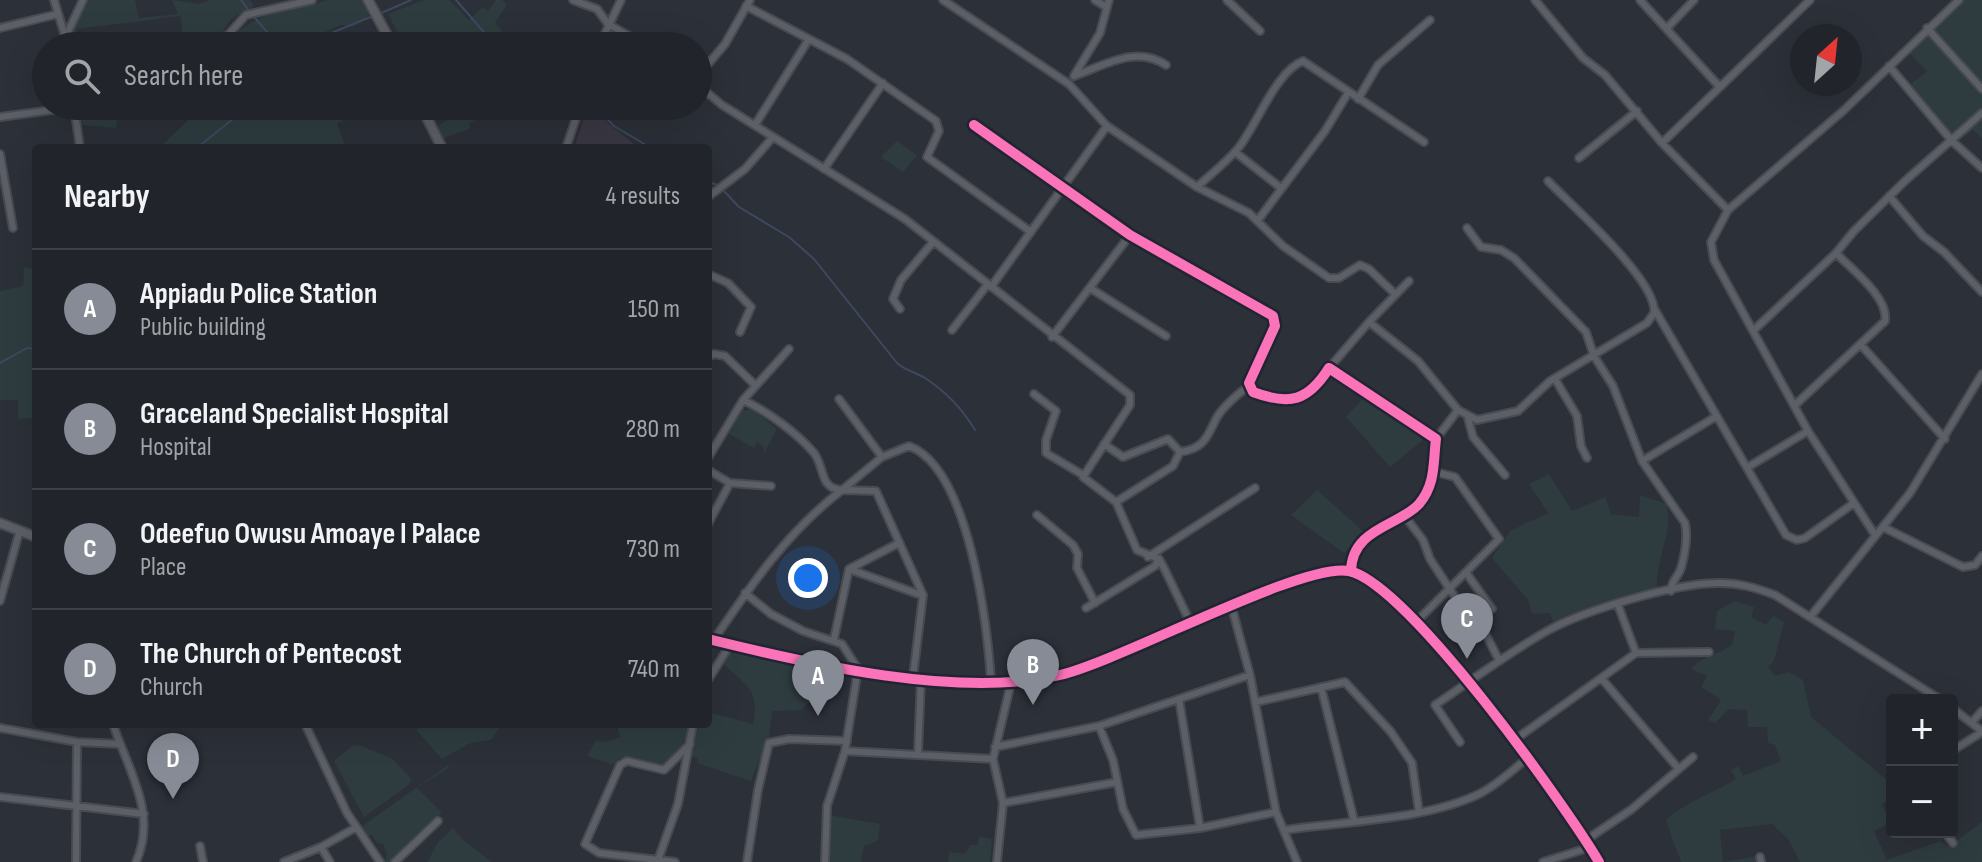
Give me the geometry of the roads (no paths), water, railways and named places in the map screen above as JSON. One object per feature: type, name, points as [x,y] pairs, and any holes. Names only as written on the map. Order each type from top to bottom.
[{"type":"street","points":[[54,0],[65,32]]},
{"type":"street","points":[[68,32],[83,0]]},
{"type":"street","points":[[231,32],[246,15],[312,0]]},
{"type":"street","points":[[573,0],[597,9],[608,24],[622,32]]},
{"type":"street","points":[[605,32],[621,0]]},
{"type":"street","points":[[943,0],[1069,84],[1107,126],[1197,187],[1258,220],[1283,246],[1329,278],[1339,278],[1360,265],[1394,293]]},
{"type":"street","points":[[1069,84],[1100,33],[1107,3],[1095,0]]},
{"type":"street","points":[[1227,0],[1260,31]]},
{"type":"street","points":[[1535,0],[1583,58],[1605,75],[1662,143],[1728,210]]},
{"type":"street","points":[[1640,0],[1718,85]]},
{"type":"street","points":[[1668,27],[1694,0]]},
{"type":"street","points":[[1662,143],[1718,85],[1810,0]]},
{"type":"street","points":[[1875,535],[1808,431],[1710,249],[1728,210],[1843,111],[1959,0]]},
{"type":"street","points":[[369,2],[387,32]]},
{"type":"street","points":[[712,59],[725,44],[748,3],[883,83],[936,121],[939,131],[927,157],[938,168],[1031,232]]},
{"type":"street","points":[[0,28],[58,14]]},
{"type":"street","points":[[1358,99],[1378,65],[1430,20]]},
{"type":"street","points":[[1927,28],[1982,89]]},
{"type":"street","points":[[755,125],[809,39]]},
{"type":"street","points":[[1074,76],[1131,55],[1153,57],[1166,65]]},
{"type":"street","points":[[1197,187],[1235,152],[1264,105],[1298,62],[1310,62],[1348,93],[1424,142]]},
{"type":"street","points":[[1889,66],[1952,141],[1982,168]]},
{"type":"street","points":[[824,169],[883,83]]},
{"type":"street","points":[[1258,220],[1325,131],[1348,93]]},
{"type":"street","points":[[712,95],[773,137],[905,219],[1132,398],[1083,475]]},
{"type":"street","points":[[1579,158],[1637,111]]},
{"type":"street","points":[[0,117],[32,113]]},
{"type":"street","points":[[1754,330],[1836,253],[1889,196],[1982,113]]},
{"type":"street","points":[[76,120],[79,144]]},
{"type":"street","points":[[428,120],[440,144]]},
{"type":"street","points":[[567,144],[575,120]]},
{"type":"street","points":[[974,125],[1130,235],[1273,316],[1275,326],[1252,371],[1250,386],[1218,415],[1212,432],[1199,447],[1180,452],[1173,466],[1116,502]]},
{"type":"street","points":[[952,330],[990,286],[1107,126]]},
{"type":"street","points":[[712,194],[745,169],[773,137]]},
{"type":"street","points":[[1235,152],[1281,188]]},
{"type":"street","points":[[0,154],[13,228]]},
{"type":"street","points":[[1548,181],[1628,264],[1649,292],[1655,310],[1780,526],[1794,540],[1805,538],[1854,503]]},
{"type":"street","points":[[1889,196],[1923,236],[1944,252],[1982,292]]},
{"type":"street","points":[[1467,228],[1481,247],[1501,250],[1514,258],[1586,332],[1594,356],[1613,386],[1642,461],[1686,528],[1681,569],[1673,580],[1671,591]]},
{"type":"street","points":[[1052,337],[1130,235]]},
{"type":"street","points":[[900,309],[893,299],[901,280],[933,242]]},
{"type":"street","points":[[1794,406],[1885,321],[1886,315],[1874,293],[1836,253]]},
{"type":"street","points":[[712,276],[728,283],[751,307],[740,332]]},
{"type":"street","points":[[1250,386],[1261,395],[1297,399],[1315,389],[1329,368],[1394,293],[1409,281]]},
{"type":"street","points":[[1090,288],[1166,336]]},
{"type":"street","points":[[1369,322],[1418,361],[1458,410],[1468,418],[1477,420],[1518,411],[1555,379],[1647,323],[1655,310]]},
{"type":"street","points":[[1861,345],[1945,439]]},
{"type":"street","points":[[712,451],[743,400],[789,349]]},
{"type":"street","points":[[712,355],[725,356],[755,385]]},
{"type":"street","points":[[1329,368],[1436,439]]},
{"type":"street","points":[[1811,616],[1883,527],[1945,439],[1982,374]]},
{"type":"street","points":[[1555,379],[1577,416],[1581,446],[1587,458]]},
{"type":"street","points":[[1034,394],[1056,411],[1046,440],[1046,453],[1083,475],[1116,502],[1137,550],[1159,559]]},
{"type":"street","points":[[839,399],[882,457]]},
{"type":"street","points":[[743,400],[758,406],[812,451],[826,482],[842,490],[876,491],[923,595],[917,677],[918,753]]},
{"type":"street","points":[[1351,571],[1351,561],[1364,541],[1420,502],[1435,472],[1436,439],[1458,410]]},
{"type":"street","points":[[1642,461],[1717,416]]},
{"type":"street","points":[[1468,418],[1473,437],[1505,475]]},
{"type":"street","points":[[1748,467],[1808,431]]},
{"type":"street","points":[[1104,444],[1123,457],[1168,439],[1180,452]]},
{"type":"street","points":[[712,639],[801,525],[882,457],[909,446],[937,466],[980,579],[991,683]]},
{"type":"street","points":[[712,472],[730,483],[771,486]]},
{"type":"street","points":[[1416,622],[1494,547],[1498,536],[1455,477],[1435,472]]},
{"type":"street","points":[[712,517],[730,483]]},
{"type":"street","points":[[1148,557],[1255,488]]},
{"type":"street","points":[[1403,514],[1419,533],[1430,559],[1484,631],[1499,660]]},
{"type":"street","points":[[1037,515],[1073,545],[1078,554],[1077,568],[1095,603]]},
{"type":"street","points":[[0,523],[32,535]]},
{"type":"street","points":[[1883,527],[1963,567],[1975,565],[1982,556]]},
{"type":"street","points":[[0,601],[20,530]]},
{"type":"street","points":[[834,639],[839,602],[849,569],[899,543]]},
{"type":"street","points":[[1086,608],[1155,566],[1159,559]]},
{"type":"street","points":[[1159,559],[1191,624]]},
{"type":"street","points":[[849,569],[923,595]]},
{"type":"street","points":[[712,640],[858,669],[917,677],[1011,683],[1102,663],[1191,624],[1321,574],[1351,571],[1378,586],[1416,622],[1468,683],[1599,862]]},
{"type":"street","points":[[1467,574],[1492,609]]},
{"type":"street","points":[[1460,742],[1435,705],[1499,660],[1550,630],[1618,605],[1694,585],[1739,584],[1775,595],[1932,694]]},
{"type":"street","points":[[745,593],[771,614],[803,631],[842,644],[858,669],[845,751],[827,806],[825,862]]},
{"type":"street","points":[[1618,605],[1636,653]]},
{"type":"street","points":[[1232,608],[1256,702],[1276,812],[1297,862]]},
{"type":"street","points":[[712,674],[730,645]]},
{"type":"street","points":[[1513,741],[1636,653],[1709,652]]},
{"type":"street","points":[[995,747],[1099,726],[1250,675]]},
{"type":"street","points":[[1602,679],[1678,768]]},
{"type":"street","points":[[1256,702],[1345,682],[1391,732],[1412,763],[1419,812]]},
{"type":"street","points":[[997,862],[1003,803],[993,759],[1011,683]]},
{"type":"street","points":[[1321,687],[1354,820]]},
{"type":"street","points":[[1179,699],[1200,828]]},
{"type":"street","points":[[1972,722],[1982,711]]},
{"type":"street","points":[[1958,712],[1982,732],[1958,747]]},
{"type":"street","points":[[1099,726],[1113,760],[1123,809],[1136,835],[1143,837],[1200,828],[1276,812]]},
{"type":"street","points":[[0,728],[77,742],[120,744]]},
{"type":"street","points":[[114,728],[138,786],[144,814],[142,843],[136,862]]},
{"type":"street","points":[[307,728],[355,828],[380,862]]},
{"type":"street","points":[[658,860],[678,804],[692,728]]},
{"type":"street","points":[[747,862],[769,743],[789,739],[847,741]]},
{"type":"street","points":[[76,862],[77,742]]},
{"type":"street","points":[[675,862],[599,853],[585,844],[620,765],[627,761],[664,770],[690,744]]},
{"type":"street","points":[[845,751],[993,759]]},
{"type":"street","points":[[1543,862],[1588,843],[1693,757]]},
{"type":"street","points":[[1285,830],[1419,812],[1480,794],[1526,759]]},
{"type":"street","points":[[1003,803],[1117,782]]},
{"type":"street","points":[[0,797],[144,814]]},
{"type":"street","points":[[395,862],[438,821]]},
{"type":"street","points":[[284,862],[321,847],[355,828]]},
{"type":"street","points":[[1949,838],[1953,843]]},
{"type":"street","points":[[200,846],[203,862]]},
{"type":"street","points":[[321,847],[330,862]]},
{"type":"waterway","points":[[241,0],[250,12]]},
{"type":"waterway","points":[[379,14],[411,0]]},
{"type":"waterway","points":[[456,0],[484,32]]},
{"type":"waterway","points":[[334,32],[373,16]]},
{"type":"waterway","points":[[254,17],[267,32]]},
{"type":"waterway","points":[[202,144],[232,120]]},
{"type":"waterway","points":[[608,120],[644,144]]},
{"type":"waterway","points":[[712,183],[718,185]]},
{"type":"waterway","points":[[722,189],[739,207],[789,237],[814,259],[897,363],[940,389],[975,430]]},
{"type":"waterway","points":[[0,363],[27,348],[32,349]]},
{"type":"place","name":"Odeefuo Owusu Amoaye I Palace","points":[[1467,659]]},
{"type":"place","name":"Graceland Specialist Hospital","points":[[1033,705]]},
{"type":"place","name":"Appiadu Police Station","points":[[818,716]]},
{"type":"place","name":"The Church of Pentecost","points":[[173,799]]}]
